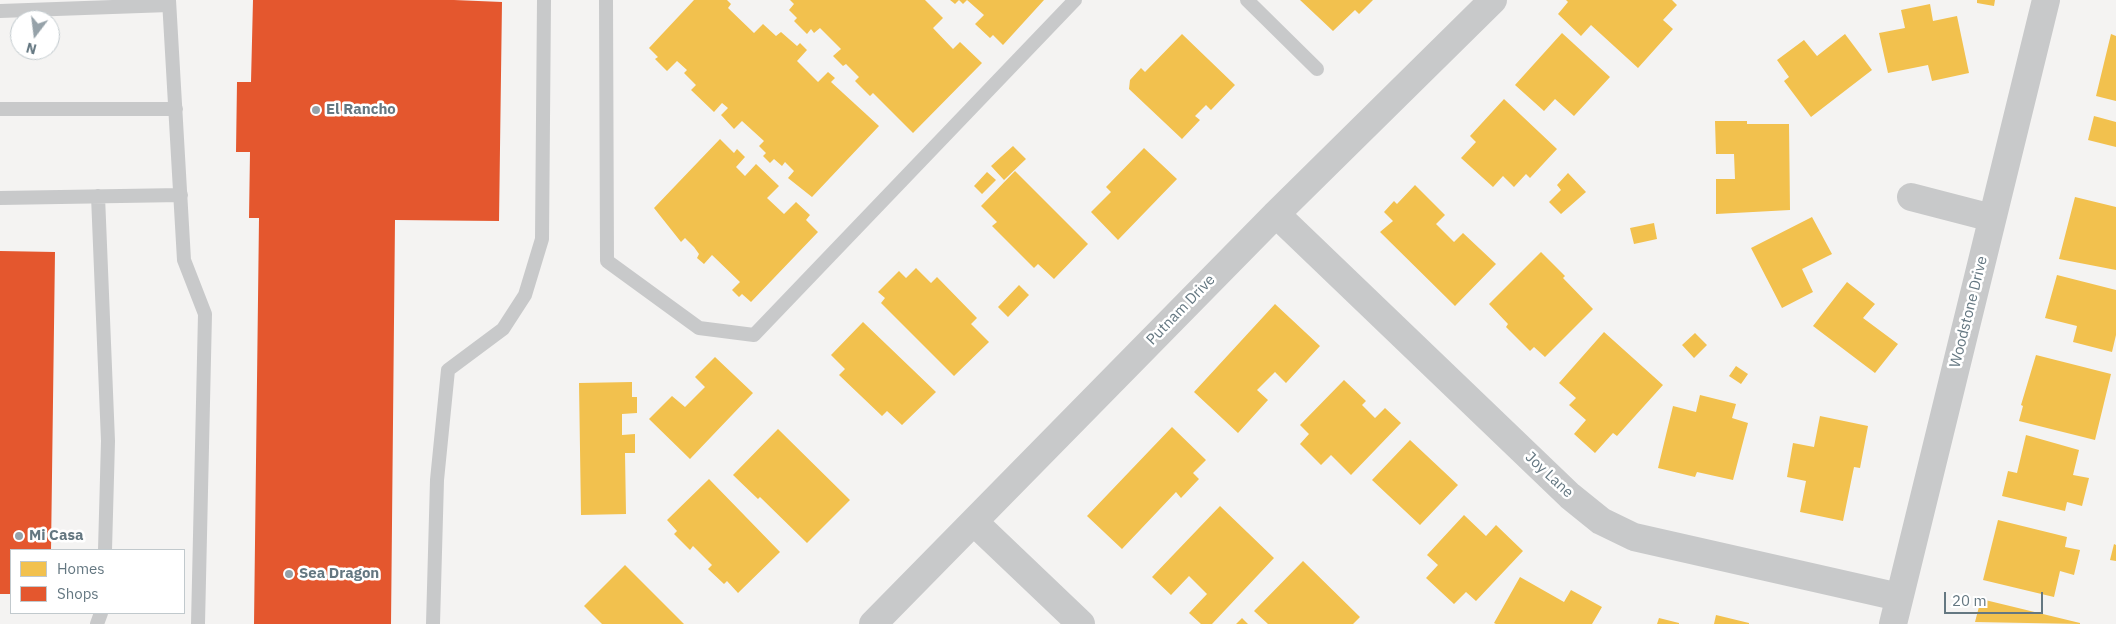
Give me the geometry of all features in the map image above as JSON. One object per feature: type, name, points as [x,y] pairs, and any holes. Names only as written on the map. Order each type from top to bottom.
[{"type":"street","name":"Putnam Drive","points":[[873,624],[1276,214],[1493,0]]},
{"type":"street","name":"Woodstone Drive","points":[[1893,624],[2046,0]]},
{"type":"street","points":[[1911,197],[1992,218]]},
{"type":"street","name":"Joy Lane","points":[[1276,214],[1570,496],[1601,521],[1634,537],[1899,597]]},
{"type":"street","points":[[974,522],[1082,624]]},
{"type":"lane","points":[[433,624],[437,480],[448,370],[503,328],[525,295],[542,239],[544,0]]},
{"type":"lane","points":[[606,0],[607,261],[699,328],[754,335],[1075,0]]},
{"type":"lane","points":[[1247,0],[1317,69]]},
{"type":"lane","points":[[0,11],[169,2],[184,260],[205,314],[198,624]]},
{"type":"lane","points":[[0,109],[176,109]]},
{"type":"lane","points":[[0,198],[181,195]]},
{"type":"lane","points":[[98,196],[108,441],[105,549]]},
{"type":"building: Homes","points":[[694,0],[727,0],[731,4],[728,8],[754,33],[763,24],[776,36],[781,32],[797,46],[800,43],[807,50],[797,61],[818,82],[828,72],[835,78],[831,82],[879,126],[812,197],[788,178],[794,171],[785,162],[782,166],[774,159],[770,163],[763,156],[766,153],[759,146],[764,141],[742,121],[734,129],[721,115],[728,108],[722,103],[714,112],[691,90],[696,85],[684,73],[687,70],[677,61],[667,71],[655,59],[658,57],[649,48]]},
{"type":"building: Homes","points":[[790,0],[925,0],[943,18],[933,28],[953,49],[960,42],[982,63],[913,133],[873,93],[870,96],[855,81],[859,77],[846,64],[843,66],[833,56],[841,49],[820,28],[814,33],[811,29],[807,34],[794,21],[797,18],[789,10],[794,4]]},
{"type":"building: Homes","points":[[950,0],[959,0],[955,4]]},
{"type":"building: Homes","points":[[959,0],[967,0],[963,4]]},
{"type":"building: Homes","points":[[967,0],[1044,0],[1003,45],[993,35],[990,38],[975,24],[984,15]]},
{"type":"building: Homes","points":[[1300,0],[1373,0],[1359,14],[1355,10],[1333,31]]},
{"type":"building: Homes","points":[[1566,0],[1672,0],[1677,5],[1663,20],[1673,29],[1638,68],[1591,25],[1581,36],[1558,14],[1568,2]]},
{"type":"building: Homes","points":[[1977,0],[1995,0],[1994,6],[1977,3]]},
{"type":"building: Homes","points":[[1930,4],[1933,21],[1957,16],[1969,73],[1932,81],[1928,65],[1888,73],[1879,33],[1905,28],[1901,10]]},
{"type":"building: Homes","points":[[1562,33],[1610,77],[1574,116],[1555,99],[1544,111],[1515,85]]},
{"type":"building: Homes","points":[[1182,34],[1235,85],[1211,110],[1206,105],[1195,116],[1200,120],[1182,139],[1129,89],[1130,80],[1141,68],[1145,72]]},
{"type":"building: Homes","points":[[1845,34],[1872,70],[1811,117],[1784,81],[1789,77],[1777,60],[1804,40],[1817,56]]},
{"type":"building: Homes","points":[[2111,34],[2116,36],[2116,101],[2096,96]]},
{"type":"building: Homes","points":[[1504,99],[1557,149],[1530,178],[1526,174],[1514,187],[1503,176],[1493,187],[1461,158],[1476,142],[1470,136]]},
{"type":"building: Homes","points":[[2094,116],[2116,122],[2116,147],[2088,140]]},
{"type":"building: Homes","points":[[1715,121],[1747,121],[1747,124],[1789,124],[1790,210],[1716,214],[1716,179],[1735,179],[1734,154],[1716,154]]},
{"type":"building: Homes","points":[[720,139],[734,153],[737,149],[745,157],[736,167],[745,176],[756,164],[779,186],[767,198],[784,214],[796,202],[810,215],[806,220],[818,232],[751,302],[742,294],[739,297],[732,290],[740,282],[712,255],[704,264],[697,258],[699,254],[694,247],[685,238],[681,242],[654,208]]},
{"type":"building: Homes","points":[[1013,146],[1026,159],[1004,180],[991,166]]},
{"type":"building: Homes","points":[[1144,148],[1177,179],[1118,240],[1091,212],[1111,192],[1106,187]]},
{"type":"building: Homes","points":[[1015,171],[1088,244],[1054,279],[1038,264],[1034,268],[992,226],[997,222],[981,206]]},
{"type":"building: Homes","points":[[987,172],[996,180],[982,194],[974,186]]},
{"type":"building: Homes","points":[[1568,173],[1586,192],[1561,214],[1549,202],[1561,190],[1557,185]]},
{"type":"building: Homes","points":[[1415,185],[1445,215],[1436,224],[1454,242],[1463,233],[1496,264],[1455,306],[1380,232],[1393,221],[1384,212],[1394,201],[1397,204]]},
{"type":"building: Homes","points":[[2075,197],[2116,207],[2116,270],[2059,259]]},
{"type":"building: Homes","points":[[1812,217],[1832,254],[1802,269],[1813,292],[1782,308],[1751,248]]},
{"type":"building: Homes","points":[[1654,223],[1657,239],[1634,244],[1630,228]]},
{"type":"building: Homes","points":[[1541,252],[1565,276],[1563,278],[1593,309],[1545,357],[1534,347],[1530,351],[1506,327],[1508,324],[1489,304]]},
{"type":"building: Homes","points":[[916,268],[931,283],[937,277],[977,318],[971,324],[989,342],[954,376],[881,303],[885,298],[878,292],[899,271],[906,278]]},
{"type":"building: Homes","points":[[2057,275],[2116,290],[2116,335],[2112,352],[2073,342],[2077,326],[2045,318]]},
{"type":"building: Homes","points":[[1847,282],[1875,304],[1863,318],[1898,344],[1875,373],[1813,326]]},
{"type":"building: Homes","points":[[1019,285],[1029,295],[1008,317],[998,307]]},
{"type":"building: Homes","points":[[1275,304],[1320,346],[1286,383],[1275,372],[1257,390],[1268,400],[1238,433],[1194,392]]},
{"type":"building: Homes","points":[[863,322],[936,392],[902,425],[887,411],[882,416],[839,375],[845,369],[831,355]]},
{"type":"building: Homes","points":[[1604,332],[1663,385],[1617,436],[1613,433],[1595,453],[1574,434],[1586,420],[1569,405],[1576,398],[1559,383]]},
{"type":"building: Homes","points":[[1695,333],[1707,345],[1694,358],[1682,345]]},
{"type":"building: Homes","points":[[2036,355],[2111,374],[2095,440],[2019,421],[2023,406],[2021,405]]},
{"type":"building: Homes","points":[[715,357],[753,393],[690,459],[649,419],[672,396],[685,407],[705,387],[695,377]]},
{"type":"building: Homes","points":[[1736,366],[1748,374],[1741,384],[1729,376]]},
{"type":"building: Homes","points":[[1344,380],[1366,401],[1362,405],[1375,418],[1385,408],[1401,423],[1351,475],[1331,455],[1321,465],[1300,444],[1309,434],[1300,425]]},
{"type":"building: Homes","points":[[632,382],[632,397],[637,397],[637,413],[622,414],[622,435],[635,434],[635,453],[625,453],[626,514],[581,515],[579,383]]},
{"type":"building: Homes","points":[[1700,395],[1736,404],[1732,418],[1748,423],[1733,480],[1697,472],[1695,477],[1658,468],[1673,406],[1696,412]]},
{"type":"building: Homes","points":[[1820,416],[1868,426],[1860,468],[1854,467],[1843,521],[1800,512],[1806,481],[1787,477],[1793,443],[1814,447]]},
{"type":"building: Homes","points":[[1172,427],[1206,460],[1193,473],[1199,479],[1181,498],[1176,492],[1122,549],[1087,516]]},
{"type":"building: Homes","points":[[778,429],[850,500],[807,543],[760,497],[758,499],[733,475]]},
{"type":"building: Homes","points":[[2026,435],[2079,450],[2073,475],[2089,478],[2082,506],[2067,502],[2065,511],[2002,496],[2008,471],[2017,473]]},
{"type":"building: Homes","points":[[1410,440],[1458,485],[1420,525],[1372,480]]},
{"type":"building: Homes","points":[[709,479],[780,552],[738,593],[727,581],[724,584],[708,569],[712,565],[693,546],[690,550],[674,534],[677,531],[667,520]]},
{"type":"building: Homes","points":[[1220,506],[1274,558],[1212,624],[1201,624],[1189,613],[1207,594],[1189,576],[1171,595],[1152,577]]},
{"type":"building: Homes","points":[[1464,515],[1486,536],[1496,525],[1523,551],[1476,601],[1466,592],[1454,604],[1426,578],[1438,565],[1427,555]]},
{"type":"building: Homes","points":[[1998,520],[2067,537],[2065,547],[2080,550],[2074,575],[2060,571],[2054,597],[1983,580]]},
{"type":"building: Homes","points":[[2114,544],[2116,545],[2116,561],[2110,560]]},
{"type":"building: Homes","points":[[1303,561],[1360,617],[1353,624],[1268,624],[1254,611]]},
{"type":"building: Homes","points":[[625,565],[684,624],[602,624],[584,606]]},
{"type":"building: Homes","points":[[1520,577],[1564,602],[1571,590],[1602,607],[1592,624],[1494,623]]},
{"type":"building: Homes","points":[[1981,599],[2080,623],[2080,624],[1975,622]]},
{"type":"building: Homes","points":[[1716,615],[1749,623],[1749,624],[1714,624]]},
{"type":"building: Homes","points":[[1242,618],[1248,624],[1236,624]]},
{"type":"building: Homes","points":[[1659,618],[1679,623],[1679,624],[1657,624]]},
{"type":"building: Shops","points":[[253,0],[454,0],[502,2],[499,221],[395,220],[391,624],[254,624],[259,218],[249,218],[250,152],[236,152],[237,82],[251,82]]},
{"type":"building: Shops","points":[[0,251],[55,252],[51,549],[10,549],[10,594],[0,594]]},
{"type":"place","name":"El Rancho","points":[[316,110]]},
{"type":"place","name":"Mi Casa","points":[[19,536]]},
{"type":"place","name":"Sea Dragon","points":[[289,574]]}]
